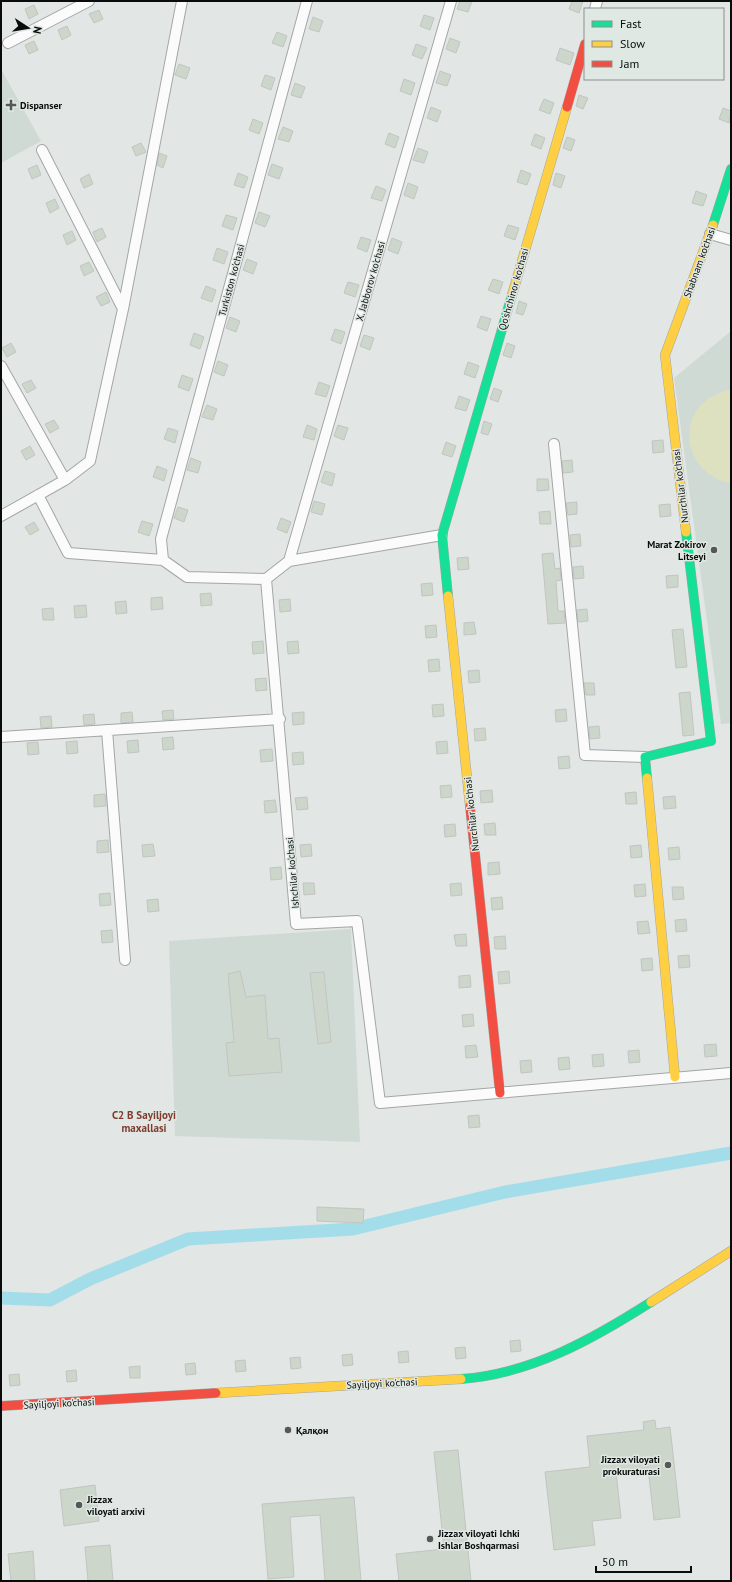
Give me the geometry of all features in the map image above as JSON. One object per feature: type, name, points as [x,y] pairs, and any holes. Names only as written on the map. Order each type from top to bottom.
[{"type":"street","points":[[8,42],[88,1]]},
{"type":"street","points":[[1,516],[65,480],[90,461],[123,309],[182,1]]},
{"type":"street","name":"Turkiston ko'chasi","points":[[163,560],[161,539],[307,1]]},
{"type":"street","name":"X. Jabborov ko'chasi","points":[[289,561],[451,1]]},
{"type":"street","name":"Qo'shchinor ko'chasi","points":[[442,535],[584,47]]},
{"type":"street","points":[[42,150],[123,309]]},
{"type":"street","name":"Shabnam ko'chasi","points":[[664,355],[710,234],[731,168]]},
{"type":"street","points":[[710,234],[731,240]]},
{"type":"street","name":"Nurchilar ko'chasi","points":[[554,444],[585,755],[645,757],[710,741],[664,355]]},
{"type":"street","points":[[1,366],[65,480]]},
{"type":"street","points":[[38,495],[68,554],[163,560],[187,577],[266,579],[289,561],[442,535]]},
{"type":"street","name":"Nurchilar ko'chasi","points":[[442,535],[500,1093]]},
{"type":"street","name":"Ishchilar ko'chasi","points":[[266,579],[280,719],[296,924],[357,921],[380,1103],[500,1093]]},
{"type":"street","points":[[1,737],[280,719]]},
{"type":"street","points":[[107,730],[125,960]]},
{"type":"street","points":[[645,757],[675,1077]]},
{"type":"street","points":[[500,1093],[731,1073]]},
{"type":"street","name":"Sayiljoyi ko'chasi","points":[[1,1406],[471,1378],[504,1372],[536,1364],[637,1312],[696,1272],[731,1251]]},
{"type":"shaded area","name":"Dispanser","points":[[1,69],[41,141],[1,163]]},
{"type":"shaded area","name":"Marat Zokirov Litseyi","points":[[731,331],[731,723],[721,724],[674,378]]},
{"type":"shaded area","points":[[351,929],[360,1142],[175,1136],[169,941]]},
{"type":"green space","points":[[727,390],[731,390],[731,483],[718,479],[708,473],[699,464],[693,454],[690,442],[690,430],[693,417],[700,406],[709,398]]},
{"type":"building","points":[[460,1],[472,1],[468,12],[457,9]]},
{"type":"building","points":[[572,1],[583,1],[579,13],[569,9]]},
{"type":"building","points":[[34,5],[38,14],[29,19],[25,9]]},
{"type":"building","points":[[99,10],[103,19],[94,23],[89,14]]},
{"type":"building","points":[[424,15],[434,18],[430,30],[420,26]]},
{"type":"building","points":[[313,17],[323,21],[319,32],[309,29]]},
{"type":"building","points":[[67,26],[71,35],[62,40],[58,30]]},
{"type":"building","points":[[277,32],[287,36],[283,47],[272,43]]},
{"type":"building","points":[[450,38],[460,42],[456,53],[446,49]]},
{"type":"building","points":[[34,41],[38,50],[29,54],[25,45]]},
{"type":"building","points":[[416,44],[427,48],[422,59],[412,55]]},
{"type":"building","points":[[560,48],[574,53],[570,65],[556,60]]},
{"type":"building","points":[[179,64],[190,68],[186,79],[175,75]]},
{"type":"building","points":[[440,71],[451,75],[447,86],[436,83]]},
{"type":"building","points":[[265,75],[275,78],[271,90],[261,86]]},
{"type":"building","points":[[404,79],[415,83],[411,95],[400,91]]},
{"type":"building","points":[[295,83],[305,87],[301,98],[291,95]]},
{"type":"building","points":[[579,95],[588,98],[583,109],[576,106]]},
{"type":"building","points":[[544,99],[554,103],[550,114],[539,110]]},
{"type":"building","points":[[431,107],[441,111],[437,122],[427,118]]},
{"type":"building","points":[[723,108],[731,111],[729,123],[719,119]]},
{"type":"building","points":[[253,119],[263,123],[259,134],[249,130]]},
{"type":"building","points":[[283,127],[293,131],[289,142],[278,139]]},
{"type":"building","points":[[389,133],[399,137],[395,148],[385,144]]},
{"type":"building","points":[[535,134],[545,138],[541,149],[531,145]]},
{"type":"building","points":[[567,137],[575,140],[571,151],[563,148]]},
{"type":"building","points":[[141,143],[146,152],[136,156],[132,147]]},
{"type":"building","points":[[418,148],[428,152],[424,163],[413,160]]},
{"type":"building","points":[[159,153],[167,156],[163,168],[157,165]]},
{"type":"building","points":[[272,164],[283,168],[279,179],[268,175]]},
{"type":"building","points":[[37,165],[41,175],[32,179],[28,169]]},
{"type":"building","points":[[521,170],[531,174],[527,185],[517,182]]},
{"type":"building","points":[[238,173],[248,177],[244,188],[234,185]]},
{"type":"building","points":[[556,173],[565,176],[561,188],[553,185]]},
{"type":"building","points":[[89,174],[93,184],[84,188],[80,179]]},
{"type":"building","points":[[408,183],[418,187],[414,199],[404,195]]},
{"type":"building","points":[[376,186],[386,190],[382,201],[371,198]]},
{"type":"building","points":[[696,191],[707,195],[703,206],[692,203]]},
{"type":"building","points":[[55,199],[59,208],[50,213],[46,203]]},
{"type":"building","points":[[259,212],[270,216],[265,227],[255,223]]},
{"type":"building","points":[[226,215],[237,218],[233,230],[222,226]]},
{"type":"building","points":[[508,225],[519,228],[515,240],[504,236]]},
{"type":"building","points":[[102,228],[106,237],[97,242],[93,232]]},
{"type":"building","points":[[72,231],[76,240],[67,245],[63,235]]},
{"type":"building","points":[[361,237],[371,240],[367,252],[357,248]]},
{"type":"building","points":[[392,238],[402,242],[398,254],[388,250]]},
{"type":"building","points":[[217,248],[228,252],[224,264],[213,260]]},
{"type":"building","points":[[247,259],[257,263],[253,274],[243,270]]},
{"type":"building","points":[[89,262],[94,271],[84,276],[80,266]]},
{"type":"building","points":[[493,279],[503,282],[499,294],[488,290]]},
{"type":"building","points":[[348,282],[359,285],[355,297],[344,293]]},
{"type":"building","points":[[206,286],[216,290],[212,302],[201,298]]},
{"type":"building","points":[[106,292],[110,302],[101,306],[96,297]]},
{"type":"building","points":[[519,301],[527,304],[523,315],[516,313]]},
{"type":"building","points":[[481,316],[491,319],[487,331],[477,327]]},
{"type":"building","points":[[230,317],[240,321],[236,332],[226,328]]},
{"type":"building","points":[[335,329],[345,332],[341,344],[331,340]]},
{"type":"building","points":[[194,333],[204,337],[200,349],[190,345]]},
{"type":"building","points":[[364,335],[374,338],[370,350],[360,346]]},
{"type":"building","points":[[11,343],[16,352],[7,357],[2,348]]},
{"type":"building","points":[[507,343],[515,346],[511,358],[503,355]]},
{"type":"building","points":[[218,361],[228,365],[224,376],[214,372]]},
{"type":"building","points":[[468,362],[479,366],[475,378],[464,374]]},
{"type":"building","points":[[182,375],[193,379],[189,391],[178,387]]},
{"type":"building","points":[[31,380],[36,388],[27,393],[22,384]]},
{"type":"building","points":[[319,382],[330,386],[326,397],[315,394]]},
{"type":"building","points":[[494,388],[502,391],[498,402],[490,399]]},
{"type":"building","points":[[459,396],[470,400],[466,411],[455,408]]},
{"type":"building","points":[[207,405],[217,409],[213,420],[202,417]]},
{"type":"building","points":[[54,420],[59,428],[50,433],[45,424]]},
{"type":"building","points":[[484,421],[492,424],[488,435],[481,433]]},
{"type":"building","points":[[307,425],[317,429],[314,440],[303,437]]},
{"type":"building","points":[[338,425],[348,428],[344,440],[334,436]]},
{"type":"building","points":[[168,428],[178,431],[175,443],[164,439]]},
{"type":"building","points":[[663,440],[664,452],[653,453],[652,441]]},
{"type":"building","points":[[446,442],[456,446],[452,457],[442,454]]},
{"type":"building","points":[[30,446],[35,455],[26,460],[21,451]]},
{"type":"building","points":[[191,458],[201,462],[198,473],[187,470]]},
{"type":"building","points":[[572,460],[573,472],[563,473],[562,461]]},
{"type":"building","points":[[157,466],[167,470],[164,481],[153,477]]},
{"type":"building","points":[[325,471],[335,474],[332,486],[321,482]]},
{"type":"building","points":[[537,479],[548,479],[549,490],[537,491]]},
{"type":"building","points":[[314,501],[325,504],[322,515],[311,512]]},
{"type":"building","points":[[577,502],[577,514],[568,515],[566,503]]},
{"type":"building","points":[[670,504],[671,516],[660,517],[659,505]]},
{"type":"building","points":[[178,507],[188,510],[184,522],[174,518]]},
{"type":"building","points":[[550,511],[551,524],[540,524],[539,512]]},
{"type":"building","points":[[281,518],[291,522],[287,533],[277,529]]},
{"type":"building","points":[[142,521],[153,524],[149,536],[138,532]]},
{"type":"building","points":[[34,522],[39,530],[30,535],[25,527]]},
{"type":"building","points":[[580,534],[581,546],[571,547],[570,535]]},
{"type":"building","points":[[553,553],[555,569],[560,568],[561,580],[556,581],[558,611],[564,611],[565,623],[548,624],[542,554]]},
{"type":"building","points":[[468,557],[469,569],[458,570],[457,558]]},
{"type":"building","points":[[583,566],[584,578],[574,579],[573,567]]},
{"type":"building","points":[[678,575],[678,587],[667,588],[666,576]]},
{"type":"building","points":[[432,583],[433,595],[422,596],[421,584]]},
{"type":"building","points":[[211,593],[212,605],[201,606],[200,594]]},
{"type":"building","points":[[162,597],[163,609],[151,610],[151,598]]},
{"type":"building","points":[[290,599],[291,611],[280,612],[279,600]]},
{"type":"building","points":[[126,601],[127,613],[116,614],[115,602]]},
{"type":"building","points":[[86,605],[87,617],[75,618],[74,606]]},
{"type":"building","points":[[53,608],[54,620],[43,620],[42,609]]},
{"type":"building","points":[[587,609],[588,621],[578,622],[577,610]]},
{"type":"building","points":[[474,622],[476,634],[464,635],[464,623]]},
{"type":"building","points":[[436,625],[437,637],[426,638],[425,626]]},
{"type":"building","points":[[683,629],[687,667],[676,668],[672,630]]},
{"type":"building","points":[[263,641],[264,653],[253,654],[252,642]]},
{"type":"building","points":[[298,641],[299,653],[288,654],[287,642]]},
{"type":"building","points":[[439,659],[440,671],[429,672],[428,660]]},
{"type":"building","points":[[479,670],[480,682],[469,683],[468,671]]},
{"type":"building","points":[[266,678],[267,690],[256,691],[255,679]]},
{"type":"building","points":[[584,683],[594,683],[595,695],[586,695]]},
{"type":"building","points":[[690,692],[694,735],[683,736],[679,693]]},
{"type":"building","points":[[443,704],[444,716],[433,717],[432,705]]},
{"type":"building","points":[[566,709],[567,721],[556,722],[555,710]]},
{"type":"building","points":[[173,710],[174,719],[163,720],[162,711]]},
{"type":"building","points":[[132,712],[133,722],[121,723],[121,713]]},
{"type":"building","points":[[304,712],[304,724],[293,725],[292,713]]},
{"type":"building","points":[[94,714],[95,724],[84,725],[83,715]]},
{"type":"building","points":[[51,716],[52,727],[41,728],[40,717]]},
{"type":"building","points":[[599,726],[600,738],[590,739],[589,727]]},
{"type":"building","points":[[485,728],[486,740],[475,741],[474,729]]},
{"type":"building","points":[[173,737],[174,749],[163,750],[162,738]]},
{"type":"building","points":[[138,740],[139,752],[128,753],[127,741]]},
{"type":"building","points":[[77,741],[78,753],[67,754],[66,742]]},
{"type":"building","points":[[447,741],[448,753],[437,754],[436,742]]},
{"type":"building","points":[[38,742],[39,754],[28,755],[27,743]]},
{"type":"building","points":[[272,749],[273,761],[261,762],[260,750]]},
{"type":"building","points":[[303,752],[304,764],[293,765],[292,753]]},
{"type":"building","points":[[569,756],[570,768],[559,769],[558,757]]},
{"type":"building","points":[[451,785],[452,797],[441,798],[440,786]]},
{"type":"building","points":[[492,790],[493,802],[481,803],[480,791]]},
{"type":"building","points":[[636,792],[637,804],[626,804],[625,793]]},
{"type":"building","points":[[105,794],[106,806],[94,807],[94,795]]},
{"type":"building","points":[[675,796],[676,808],[664,809],[663,797]]},
{"type":"building","points":[[307,797],[308,809],[297,810],[295,798]]},
{"type":"building","points":[[275,800],[277,812],[265,813],[264,801]]},
{"type":"building","points":[[495,823],[496,835],[485,835],[484,824]]},
{"type":"building","points":[[455,824],[456,836],[445,837],[444,825]]},
{"type":"building","points":[[108,840],[109,852],[97,853],[97,841]]},
{"type":"building","points":[[153,844],[155,856],[143,857],[142,845]]},
{"type":"building","points":[[311,844],[312,856],[301,857],[300,845]]},
{"type":"building","points":[[641,845],[642,857],[631,858],[630,846]]},
{"type":"building","points":[[679,847],[680,859],[669,860],[668,848]]},
{"type":"building","points":[[499,862],[500,874],[488,875],[488,863]]},
{"type":"building","points":[[281,867],[282,879],[271,880],[270,868]]},
{"type":"building","points":[[303,883],[314,883],[315,894],[304,895]]},
{"type":"building","points":[[461,883],[462,895],[451,896],[450,884]]},
{"type":"building","points":[[645,884],[646,896],[635,897],[634,885]]},
{"type":"building","points":[[672,887],[683,887],[684,899],[673,900]]},
{"type":"building","points":[[110,893],[111,905],[100,906],[99,894]]},
{"type":"building","points":[[502,897],[503,909],[492,910],[491,898]]},
{"type":"building","points":[[158,899],[159,911],[148,912],[147,900]]},
{"type":"building","points":[[686,919],[687,931],[676,932],[675,920]]},
{"type":"building","points":[[648,921],[650,933],[638,934],[637,922]]},
{"type":"building","points":[[112,930],[113,942],[102,943],[101,931]]},
{"type":"building","points":[[466,934],[467,946],[456,946],[454,935]]},
{"type":"building","points":[[505,936],[506,949],[495,949],[494,937]]},
{"type":"building","points":[[689,955],[690,967],[679,968],[678,956]]},
{"type":"building","points":[[652,958],[653,970],[642,971],[641,959]]},
{"type":"building","points":[[240,971],[246,997],[265,995],[268,1039],[279,1038],[282,1072],[229,1076],[226,1043],[234,1042],[228,974]]},
{"type":"building","points":[[509,971],[510,983],[499,984],[498,972]]},
{"type":"building","points":[[324,972],[331,1042],[318,1044],[310,973]]},
{"type":"building","points":[[470,975],[471,987],[459,988],[459,976]]},
{"type":"building","points":[[473,1014],[474,1026],[463,1027],[462,1015]]},
{"type":"building","points":[[716,1044],[717,1056],[705,1057],[704,1045]]},
{"type":"building","points":[[476,1045],[478,1057],[466,1058],[465,1046]]},
{"type":"building","points":[[639,1050],[640,1062],[629,1063],[628,1051]]},
{"type":"building","points":[[603,1054],[604,1066],[593,1067],[592,1055]]},
{"type":"building","points":[[569,1057],[570,1069],[559,1070],[558,1058]]},
{"type":"building","points":[[531,1060],[532,1072],[521,1073],[520,1061]]},
{"type":"building","points":[[479,1115],[480,1127],[469,1128],[468,1116]]},
{"type":"building","points":[[317,1207],[364,1209],[363,1223],[317,1221]]},
{"type":"building","points":[[520,1340],[521,1351],[511,1352],[510,1341]]},
{"type":"building","points":[[465,1347],[466,1358],[456,1359],[455,1348]]},
{"type":"building","points":[[408,1351],[409,1362],[399,1363],[398,1352]]},
{"type":"building","points":[[352,1354],[353,1365],[343,1366],[342,1355]]},
{"type":"building","points":[[300,1357],[301,1368],[291,1369],[290,1358]]},
{"type":"building","points":[[245,1360],[246,1371],[236,1372],[235,1361]]},
{"type":"building","points":[[195,1363],[196,1374],[186,1375],[185,1364]]},
{"type":"building","points":[[140,1366],[140,1378],[130,1378],[129,1367]]},
{"type":"building","points":[[76,1370],[77,1381],[67,1382],[66,1371]]},
{"type":"building","points":[[19,1374],[20,1385],[10,1386],[9,1375]]},
{"type":"building","points":[[655,1420],[656,1429],[670,1427],[680,1517],[654,1520],[648,1468],[616,1472],[621,1518],[592,1521],[595,1545],[554,1550],[545,1472],[590,1467],[587,1436],[644,1430],[643,1422]]},
{"type":"building","points":[[458,1450],[471,1581],[399,1581],[396,1554],[444,1549],[434,1452]]},
{"type":"building","name":"Jizzax viloyati arxivi","points":[[95,1485],[99,1521],[64,1526],[60,1490]]},
{"type":"building","points":[[354,1497],[361,1581],[325,1581],[320,1515],[290,1517],[294,1577],[268,1579],[262,1504]]},
{"type":"building","points":[[110,1545],[113,1581],[88,1581],[85,1547]]},
{"type":"building","points":[[33,1551],[35,1581],[11,1581],[8,1554]]},
{"type":"waterway","points":[[1,1298],[50,1300],[90,1279],[188,1239],[353,1229],[505,1192],[731,1153]]},
{"type":"traffic: fast","points":[[713,225],[731,169]]},
{"type":"traffic: fast","points":[[448,596],[442,535],[512,295]]},
{"type":"traffic: fast","points":[[647,778],[645,757],[711,741],[686,532]]},
{"type":"traffic: fast","points":[[461,1379],[487,1376],[537,1362],[607,1329],[651,1302]]},
{"type":"traffic: slow","points":[[512,295],[567,107]]},
{"type":"traffic: slow","points":[[686,532],[665,355],[713,225]]},
{"type":"traffic: slow","points":[[448,596],[470,806]]},
{"type":"traffic: slow","points":[[647,778],[675,1077]]},
{"type":"traffic: slow","points":[[651,1302],[731,1251]]},
{"type":"traffic: slow","points":[[216,1393],[461,1379]]},
{"type":"traffic: jam","points":[[567,107],[584,48]]},
{"type":"traffic: jam","points":[[470,806],[500,1093]]},
{"type":"traffic: jam","points":[[1,1406],[216,1393]]},
{"type":"place","name":"Dispanser","points":[[11,105]]},
{"type":"place","name":"Marat Zokirov Litseyi","points":[[714,550]]},
{"type":"place","name":"Қалқон","points":[[288,1430]]},
{"type":"place","name":"Jizzax viloyati prokuraturasi","points":[[668,1465]]},
{"type":"place","name":"Jizzax viloyati arxivi","points":[[79,1505]]},
{"type":"place","name":"Jizzax viloyati Ichki Ishlar Boshqarmasi","points":[[430,1539]]},
{"type":"district","name":"C2 B Sayiljoyi maxallasi","points":[[144,1121]]}]
